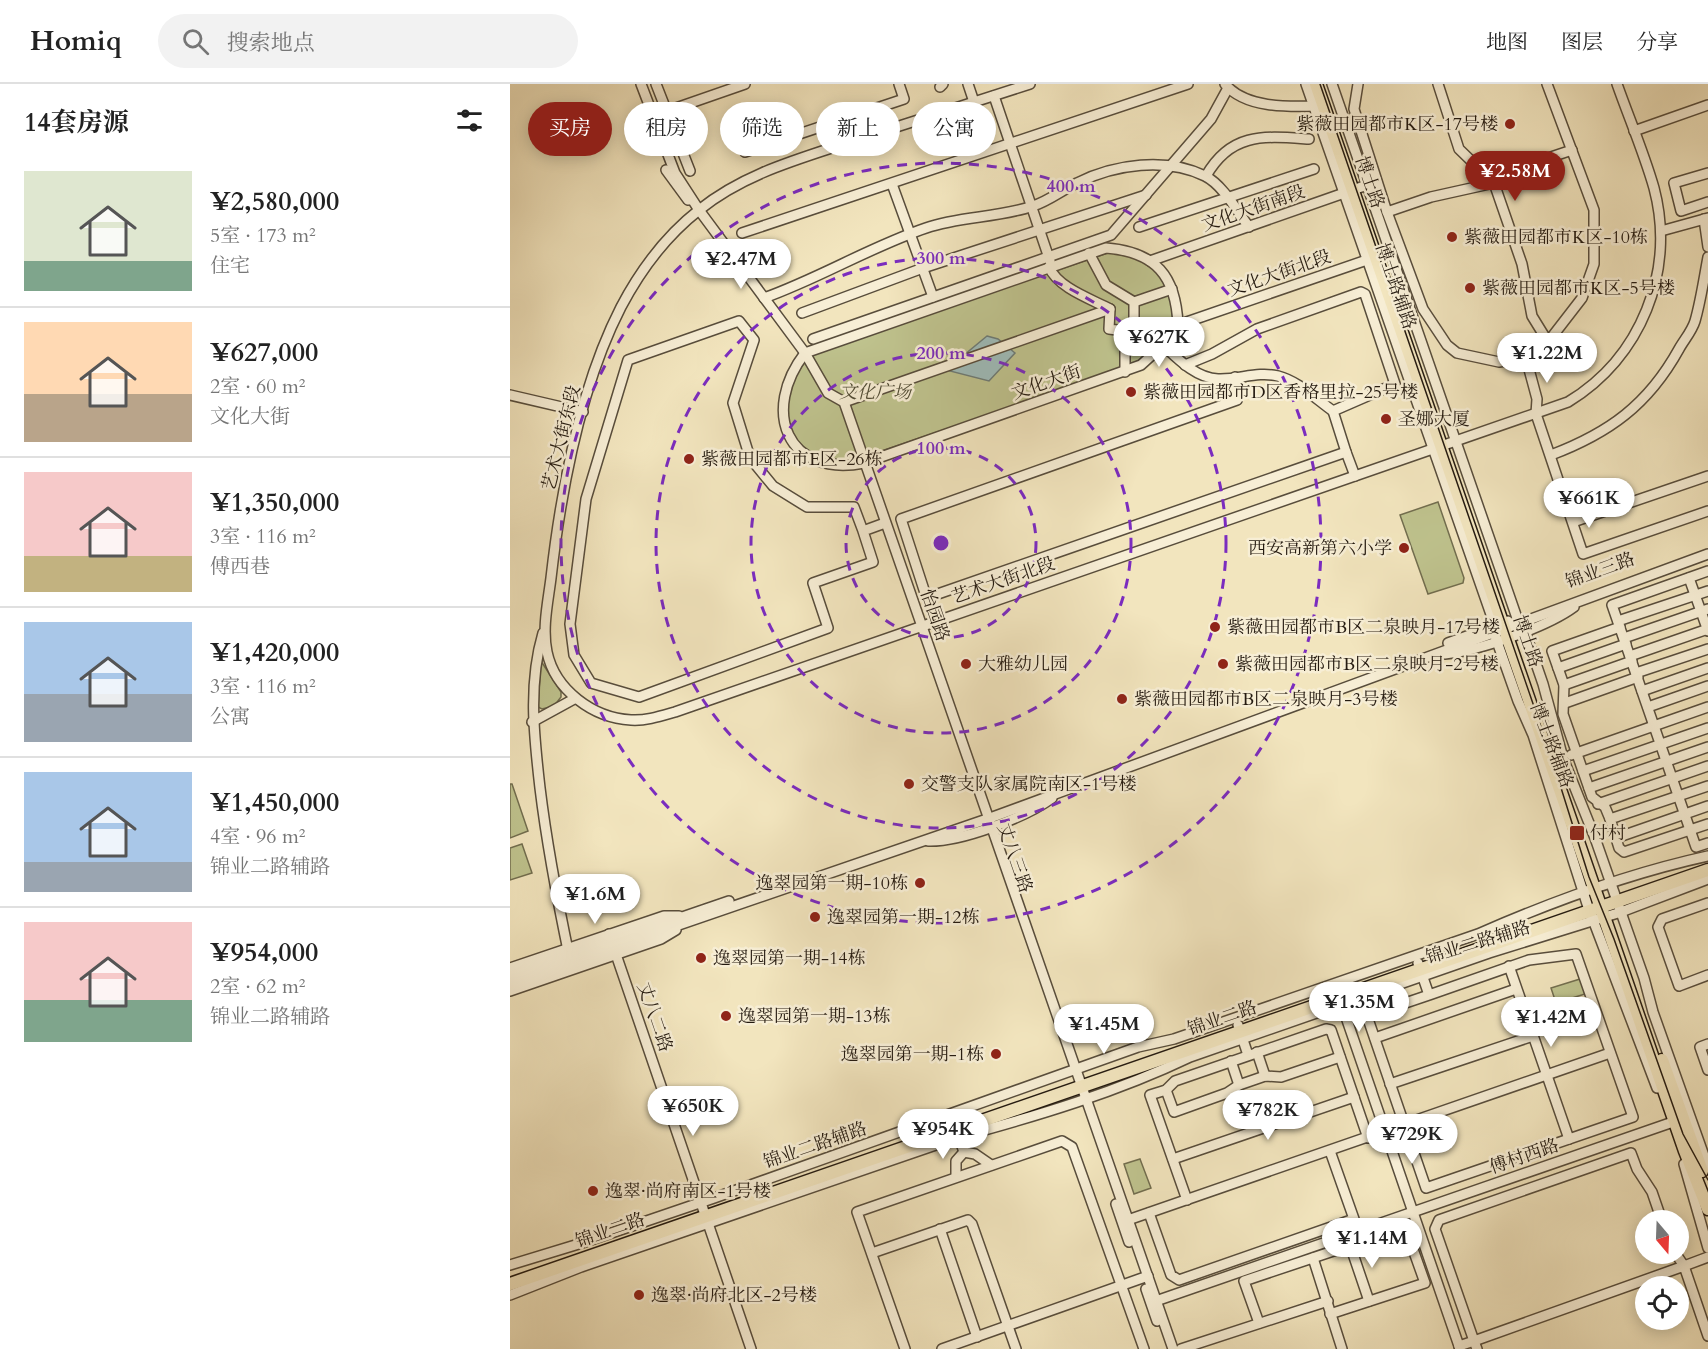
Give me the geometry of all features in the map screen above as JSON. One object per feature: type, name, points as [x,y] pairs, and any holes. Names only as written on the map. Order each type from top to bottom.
[{"type":"main road","name":"博士路","points":[[1316,84],[1357,189]]},
{"type":"main road","name":"博士路","points":[[1324,84],[1357,189],[1685,1151],[1708,1209]]},
{"type":"main road","name":"锦业二路","points":[[510,1276],[956,1130],[1078,1084],[1240,1032],[1420,970],[1708,863]]},
{"type":"main road","name":"锦业二路","points":[[1602,903],[1708,870]]},
{"type":"main road","name":"博士路","points":[[1602,903],[1701,1146],[1708,1188]]},
{"type":"main road","name":"锦业二路","points":[[510,1284],[702,1214]]},
{"type":"street","points":[[635,84],[667,171],[684,196],[699,210]]},
{"type":"street","points":[[641,84],[648,102]]},
{"type":"street","points":[[656,84],[663,102]]},
{"type":"street","points":[[692,102],[745,84]]},
{"type":"street","points":[[804,132],[904,99],[899,84]]},
{"type":"street","points":[[968,84],[974,102]]},
{"type":"street","name":"艺术大街东段","points":[[974,102],[1030,84]]},
{"type":"street","points":[[742,233],[1188,84]]},
{"type":"street","points":[[1306,84],[1357,189]]},
{"type":"street","points":[[1332,84],[1357,189]]},
{"type":"street","points":[[1358,84],[1354,110],[1387,212],[1423,309],[1447,345],[1457,353],[1499,362],[1526,358],[1548,342],[1582,298],[1594,264],[1594,210],[1547,84]]},
{"type":"street","points":[[1438,84],[1459,149],[1494,183],[1522,264],[1532,316],[1548,342]]},
{"type":"street","name":"艺术大街北段","points":[[574,699],[613,717],[648,719],[1536,414],[1576,397],[1606,373],[1630,342],[1646,314],[1658,278],[1661,231],[1654,189],[1617,84]]},
{"type":"street","points":[[805,353],[1050,263],[1111,235],[1149,194],[1211,119],[1227,86],[1244,97],[1277,106],[1316,105]]},
{"type":"street","points":[[993,96],[1040,231],[1052,274],[1071,289],[1110,309]]},
{"type":"street","points":[[1634,131],[1708,105]]},
{"type":"street","name":"艺术大街东段","points":[[574,699],[551,664],[544,629],[555,538],[583,412],[610,333],[633,284],[679,229],[699,210],[729,189],[774,167],[912,122]]},
{"type":"street","points":[[1206,177],[1214,164],[1235,143],[1265,136],[1309,140]]},
{"type":"street","points":[[1387,212],[1431,197],[1494,183],[1512,170],[1572,150]]},
{"type":"street","points":[[667,156],[670,165],[699,210],[805,353],[828,393],[844,402],[1110,309]]},
{"type":"street","points":[[684,156],[690,171]]},
{"type":"street","points":[[764,298],[803,285],[869,250],[930,226],[1032,207],[1077,183],[1102,173],[1138,166],[1173,166],[1206,177],[1227,197],[1248,227]]},
{"type":"street","points":[[1139,227],[1314,169]]},
{"type":"street","points":[[1654,189],[1708,173]]},
{"type":"street","points":[[1674,183],[1681,211],[1708,202]]},
{"type":"street","points":[[892,184],[933,297]]},
{"type":"street","name":"文化大街南段","points":[[1150,261],[1357,189]]},
{"type":"street","points":[[802,314],[923,268],[1149,194]]},
{"type":"street","points":[[1661,231],[1706,218],[1708,247]]},
{"type":"street","points":[[813,339],[933,297],[1106,248],[1124,250],[1150,261],[1166,277],[1172,289],[1178,325]]},
{"type":"street","points":[[1089,253],[1106,285],[1134,302]]},
{"type":"street","name":"文化大街北段","points":[[1178,325],[1380,256]]},
{"type":"street","points":[[1551,455],[1589,440],[1620,420],[1647,396],[1667,372],[1694,323],[1708,258]]},
{"type":"street","points":[[1134,302],[1172,289]]},
{"type":"street","points":[[1185,365],[1212,354],[1257,329],[1361,292],[1365,294],[1395,384],[1333,411]]},
{"type":"street","points":[[1125,372],[1125,331],[1134,320],[1134,302]]},
{"type":"street","points":[[1110,309],[1109,329],[1125,331]]},
{"type":"street","points":[[739,321],[754,340],[734,403],[750,458],[773,486],[807,507],[854,507],[863,531],[873,562],[813,583],[828,628],[639,697],[591,683],[577,664],[572,646],[570,624],[586,499],[628,360],[739,321]]},
{"type":"street","name":"文化大街","points":[[805,353],[796,365],[784,390],[783,418],[789,435],[800,448],[816,460],[837,466],[864,463],[1125,372],[1141,365],[1163,345],[1178,325]]},
{"type":"street","points":[[1163,345],[1185,365],[1203,376],[1218,379],[1257,373],[1278,376],[1291,381],[1333,411],[1355,476]]},
{"type":"street","points":[[1526,358],[1537,399],[1536,414],[1583,554],[1708,511]]},
{"type":"street","points":[[1235,377],[1237,400],[901,519],[925,593],[932,596],[1346,452]]},
{"type":"street","points":[[510,395],[583,412]]},
{"type":"street","name":"怡园路","points":[[844,402],[988,821]]},
{"type":"street","points":[[1573,522],[1708,476]]},
{"type":"street","points":[[863,531],[885,523]]},
{"type":"street","name":"锦业三路","points":[[1508,628],[1708,549]]},
{"type":"street","name":"锦业三路","points":[[1508,628],[1708,554]]},
{"type":"street","points":[[1708,571],[1612,604],[1696,847],[1708,843]]},
{"type":"street","points":[[1564,685],[1708,630],[1705,610],[1695,596],[1689,578]]},
{"type":"street","points":[[1708,591],[1552,651],[1564,685],[1563,714],[1589,788],[1598,804],[1605,807],[1619,848],[1624,852],[1708,824]]},
{"type":"street","points":[[1558,668],[1705,610]]},
{"type":"street","points":[[510,991],[610,946],[687,919],[923,841],[1037,809],[1062,791],[1508,628]]},
{"type":"street","points":[[510,968],[610,946],[661,939],[687,919],[988,821],[1508,628]]},
{"type":"street","name":"博士路辅路","points":[[1508,628],[1563,758],[1602,903],[1670,1124],[1693,1188],[1708,1248]]},
{"type":"street","points":[[544,629],[537,655],[532,722],[549,860],[569,955]]},
{"type":"street","points":[[1564,703],[1708,649]]},
{"type":"street","points":[[1642,691],[1708,668]]},
{"type":"street","points":[[1648,706],[1708,686]]},
{"type":"street","points":[[532,722],[574,699]]},
{"type":"street","points":[[1563,758],[1708,707]]},
{"type":"street","points":[[1583,771],[1708,728]]},
{"type":"street","points":[[1589,788],[1708,747]]},
{"type":"street","points":[[1598,804],[1708,766]]},
{"type":"street","points":[[1610,819],[1708,786]]},
{"type":"street","points":[[1616,838],[1708,806]]},
{"type":"street","name":"丈八三路","points":[[988,821],[1126,1221],[1167,1349]]},
{"type":"street","name":"锦业二路辅路","points":[[1602,903],[1668,865],[1708,856]]},
{"type":"street","name":"锦业二路辅路","points":[[510,1265],[702,1214],[1078,1084],[1185,1035],[1467,938],[1602,903],[1708,879]]},
{"type":"street","points":[[1708,903],[1662,919],[1658,927],[1679,986],[1708,975]]},
{"type":"street","points":[[510,976],[569,955],[610,946]]},
{"type":"street","name":"丈八二路","points":[[610,946],[751,1349]]},
{"type":"street","points":[[1576,954],[1633,1117],[1426,1188],[1367,1016],[1509,966],[1529,960],[1576,954]]},
{"type":"street","points":[[510,983],[569,955]]},
{"type":"street","points":[[1509,966],[1569,1139]]},
{"type":"street","points":[[1420,970],[1429,995]]},
{"type":"street","points":[[1375,1038],[1516,989]]},
{"type":"street","points":[[1340,997],[1460,1347],[1475,1345],[1708,1257]]},
{"type":"street","points":[[1187,1200],[1150,1095],[1166,1090],[1175,1081],[1253,1053],[1326,1029],[1331,1030],[1368,1138]]},
{"type":"street","points":[[1240,1032],[1265,1076]]},
{"type":"street","points":[[1390,1084],[1533,1036]]},
{"type":"street","points":[[1708,1044],[1700,1047],[1708,1070]]},
{"type":"street","points":[[1126,1221],[1610,1053]]},
{"type":"street","points":[[1166,1090],[1174,1112],[1227,1094],[1239,1085],[1265,1076],[1281,1077],[1340,1057]]},
{"type":"street","points":[[1231,1061],[1239,1085]]},
{"type":"street","points":[[1173,1159],[1354,1097]]},
{"type":"street","name":"傅村西路","points":[[1153,1301],[1670,1124]]},
{"type":"street","points":[[956,1130],[964,1152]]},
{"type":"street","points":[[905,1349],[857,1212],[1062,1141],[1072,1147],[1144,1349]]},
{"type":"street","points":[[1701,1146],[1708,1167]]},
{"type":"street","points":[[1149,1213],[1171,1275],[1179,1280],[1277,1246],[1354,1219],[1330,1150]]},
{"type":"street","points":[[964,1152],[975,1154],[991,1165]]},
{"type":"street","points":[[956,1178],[956,1161],[964,1152]]},
{"type":"street","points":[[1475,1345],[1435,1229],[1439,1220],[1631,1153],[1637,1169],[1652,1192],[1658,1210]]},
{"type":"street","name":"锦业二路辅路","points":[[510,1295],[702,1214]]},
{"type":"street","name":"丈八二路","points":[[702,1214],[745,1349]]},
{"type":"street","points":[[872,1253],[968,1220],[972,1224],[1016,1349]]},
{"type":"street","points":[[940,1229],[977,1337]]},
{"type":"street","points":[[1259,1323],[1244,1281],[1398,1231],[1409,1238],[1425,1283],[1330,1314]]},
{"type":"street","points":[[1350,1245],[1369,1301]]},
{"type":"street","points":[[1313,1258],[1342,1349]]},
{"type":"street","points":[[1684,1266],[1708,1336]]},
{"type":"street","points":[[942,1349],[1145,1278]]},
{"type":"street","name":"丈八三路","points":[[1153,1301],[1173,1349]]},
{"type":"street","points":[[1181,1349],[1328,1301]]},
{"type":"green space","name":"文化广场","points":[[1108,253],[1131,257],[1150,266],[1164,282],[1172,307],[1171,328],[1154,349],[1136,362],[1122,369],[858,459],[816,454],[796,439],[790,428],[788,415],[790,391],[801,367],[816,352]]},
{"type":"green space","points":[[1438,502],[1464,578],[1463,583],[1428,594],[1400,515]]},
{"type":"green space","points":[[541,661],[561,692],[561,697],[554,706],[542,709],[538,707]]},
{"type":"green space","points":[[510,784],[512,784],[528,831],[510,838]]},
{"type":"green space","points":[[522,844],[532,873],[510,880],[510,848]]},
{"type":"green space","points":[[1580,979],[1585,994],[1556,1003],[1551,988]]},
{"type":"green space","points":[[1140,1159],[1151,1188],[1134,1194],[1124,1164]]},
{"type":"water","points":[[987,336],[998,339],[1015,353],[989,381],[946,370]]},
{"type":"tram line","points":[[1320,84],[1551,756],[1589,877],[1614,939],[1683,1134],[1708,1180]]},
{"type":"place","name":"紫薇田园都市K区-17号楼","points":[[1510,124]]},
{"type":"place","name":"紫薇田园都市K区-10栋","points":[[1452,237]]},
{"type":"place","name":"紫薇田园都市K区-5号楼","points":[[1470,288]]},
{"type":"place","name":"紫薇田园都市D区香格里拉-25号楼","points":[[1131,392]]},
{"type":"place","name":"圣娜大厦","points":[[1386,419]]},
{"type":"place","name":"紫薇田园都市E区-26栋","points":[[689,459]]},
{"type":"place","name":"西安高新第六小学","points":[[1404,548]]},
{"type":"place","name":"紫薇田园都市B区二泉映月-17号楼","points":[[1215,627]]},
{"type":"place","name":"大雅幼儿园","points":[[966,664]]},
{"type":"place","name":"紫薇田园都市B区二泉映月-2号楼","points":[[1223,664]]},
{"type":"place","name":"紫薇田园都市B区二泉映月-3号楼","points":[[1122,699]]},
{"type":"place","name":"交警支队家属院南区-1号楼","points":[[909,784]]},
{"type":"place","name":"付村","points":[[1577,833]]},
{"type":"place","name":"逸翠园第一期-10栋","points":[[920,883]]},
{"type":"place","name":"逸翠园第一期-12栋","points":[[815,917]]},
{"type":"place","name":"逸翠园第一期-14栋","points":[[701,958]]},
{"type":"place","name":"逸翠园第一期-13栋","points":[[726,1016]]},
{"type":"place","name":"逸翠园第一期-1栋","points":[[996,1054]]},
{"type":"place","name":"逸翠·尚府南区-1号楼","points":[[593,1191]]},
{"type":"place","name":"逸翠·尚府北区-2号楼","points":[[639,1295]]}]
